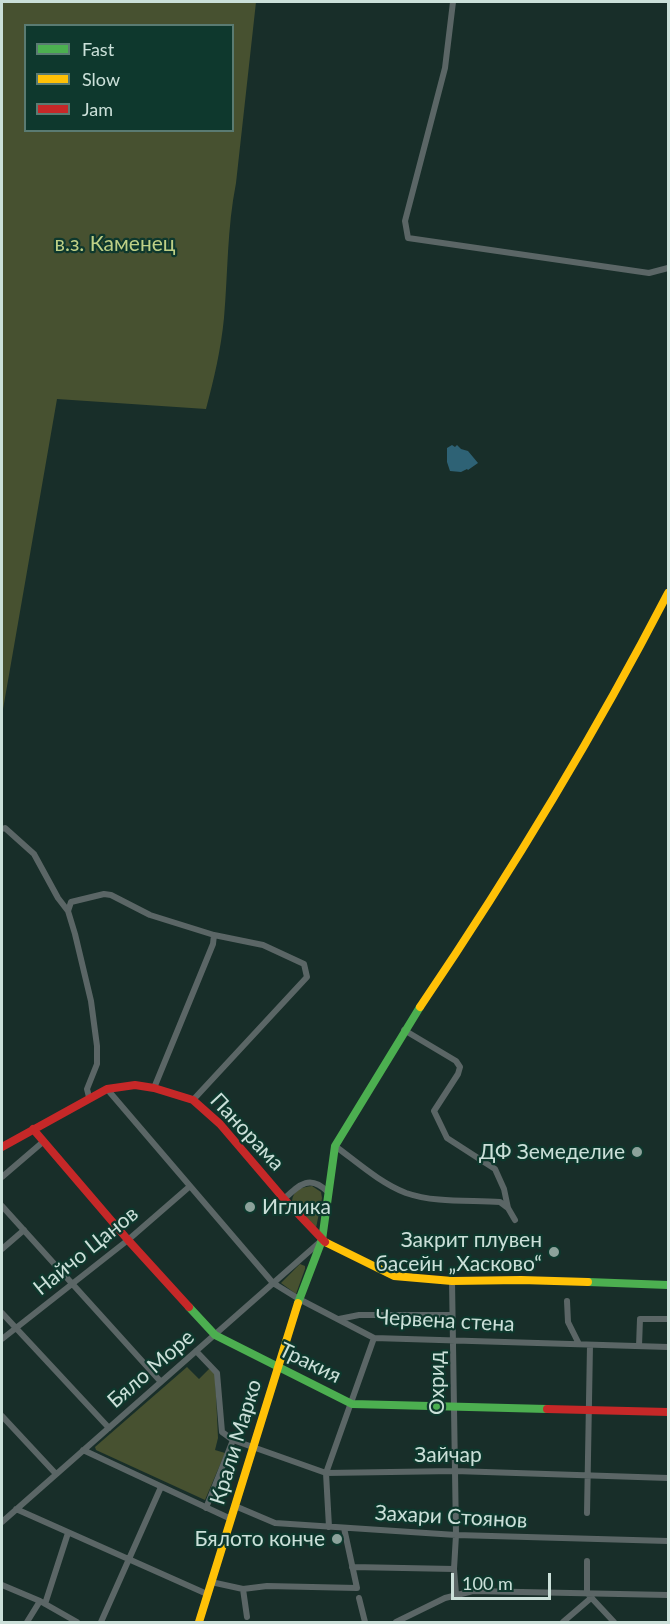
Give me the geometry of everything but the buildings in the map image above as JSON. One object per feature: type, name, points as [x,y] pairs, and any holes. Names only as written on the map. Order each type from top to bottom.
[{"type":"street","points":[[453,2],[445,68],[405,221],[408,238],[649,273],[669,268]]},
{"type":"street","points":[[508,1208],[500,1202],[430,1198],[406,1193],[387,1183],[335,1146],[404,1030],[541,819],[622,682],[669,593]]},
{"type":"street","points":[[3,828],[34,854],[58,898],[68,911],[85,971],[96,1030],[97,1064],[87,1089],[89,1097]]},
{"type":"street","points":[[68,911],[71,902],[104,894],[111,895],[150,915],[214,935],[263,945],[304,964],[307,977],[193,1100]]},
{"type":"street","points":[[154,1088],[213,944],[214,935]]},
{"type":"street","points":[[404,1030],[456,1061],[460,1067],[458,1074],[434,1111],[447,1138],[495,1169],[504,1190],[508,1208],[515,1220]]},
{"type":"street","name":"Панорама","points":[[2,1147],[106,1089],[135,1085],[154,1088],[193,1100],[220,1124],[322,1240],[394,1276],[452,1281],[521,1280],[669,1285]]},
{"type":"street","name":"Червена стена","points":[[106,1089],[273,1283],[374,1338],[669,1347]]},
{"type":"street","name":"Тракия","points":[[33,1129],[128,1240],[214,1335],[352,1404],[669,1412]]},
{"type":"street","points":[[2,1177],[44,1141]]},
{"type":"street","name":"Крали Марко","points":[[198,1623],[299,1299],[322,1240],[335,1146]]},
{"type":"street","points":[[284,1199],[298,1186],[309,1181],[319,1183],[328,1192]]},
{"type":"street","name":"Найчо Цанов","points":[[2,1339],[128,1240],[189,1187]]},
{"type":"street","points":[[2,1206],[161,1382]]},
{"type":"street","points":[[2,1249],[24,1230]]},
{"type":"street","name":"Бяло Море","points":[[2,1522],[322,1240]]},
{"type":"street","name":"Охрид","points":[[452,1281],[456,1594]]},
{"type":"street","points":[[567,1301],[568,1322],[579,1344]]},
{"type":"street","points":[[2,1313],[109,1428]]},
{"type":"street","points":[[338,1319],[359,1315],[452,1315]]},
{"type":"street","points":[[639,1346],[640,1319],[669,1319]]},
{"type":"street","points":[[329,1527],[326,1473],[374,1338]]},
{"type":"street","points":[[587,1513],[590,1345]]},
{"type":"street","points":[[196,1351],[217,1373],[222,1432],[233,1440],[206,1508]]},
{"type":"street","points":[[2,1416],[56,1474]]},
{"type":"street","name":"Зайчар","points":[[233,1440],[326,1473],[455,1471],[669,1478]]},
{"type":"street","points":[[83,1450],[231,1519]]},
{"type":"street","points":[[100,1623],[161,1487]]},
{"type":"street","name":"Захари Стоянов","points":[[235,1506],[275,1523],[456,1535],[669,1541]]},
{"type":"street","points":[[16,1509],[207,1594]]},
{"type":"street","points":[[212,1582],[243,1589],[357,1588],[344,1528]]},
{"type":"street","points":[[27,1623],[42,1602],[68,1533]]},
{"type":"street","points":[[587,1560],[589,1595],[614,1623]]},
{"type":"street","points":[[352,1566],[454,1569]]},
{"type":"street","points":[[2,1585],[42,1602],[76,1623]]},
{"type":"street","points":[[243,1589],[247,1617]]},
{"type":"street","points":[[396,1623],[456,1594],[481,1591],[669,1595]]},
{"type":"street","points":[[563,1623],[589,1595]]},
{"type":"street","points":[[359,1598],[365,1623]]},
{"type":"green space","name":"в.з. Каменец","points":[[2,2],[256,2],[231,217],[223,330],[206,409],[57,399],[2,715]]},
{"type":"green space","points":[[312,1186],[321,1192],[322,1198],[316,1228],[292,1201],[294,1194],[299,1190]]},
{"type":"green space","points":[[300,1264],[305,1266],[305,1269],[296,1294],[281,1283]]},
{"type":"green space","points":[[187,1367],[199,1379],[210,1368],[215,1374],[218,1438],[215,1450],[225,1453],[205,1500],[96,1450],[95,1447]]},
{"type":"water","points":[[452,445],[468,451],[478,463],[461,472],[450,471],[447,462],[447,448]]},
{"type":"traffic: fast","points":[[298,1303],[322,1240],[335,1146],[420,1007]]},
{"type":"traffic: fast","points":[[588,1282],[668,1285]]},
{"type":"traffic: fast","points":[[189,1307],[215,1335],[352,1404],[547,1409]]},
{"type":"traffic: slow","points":[[420,1007],[550,804],[611,699],[668,593]]},
{"type":"traffic: slow","points":[[325,1242],[394,1276],[452,1281],[588,1282]]},
{"type":"traffic: slow","points":[[199,1622],[298,1303]]},
{"type":"traffic: jam","points":[[2,1147],[107,1089],[135,1085],[154,1088],[193,1100],[220,1124],[284,1199],[325,1242]]},
{"type":"traffic: jam","points":[[33,1129],[189,1307]]},
{"type":"traffic: jam","points":[[547,1409],[668,1412]]},
{"type":"place","name":"ДФ Земеделие","points":[[637,1152]]},
{"type":"place","name":"Иглика","points":[[250,1207]]},
{"type":"place","name":"Закрит плувен басейн „Хасково“","points":[[554,1252]]},
{"type":"place","name":"Бялото конче","points":[[337,1539]]}]
